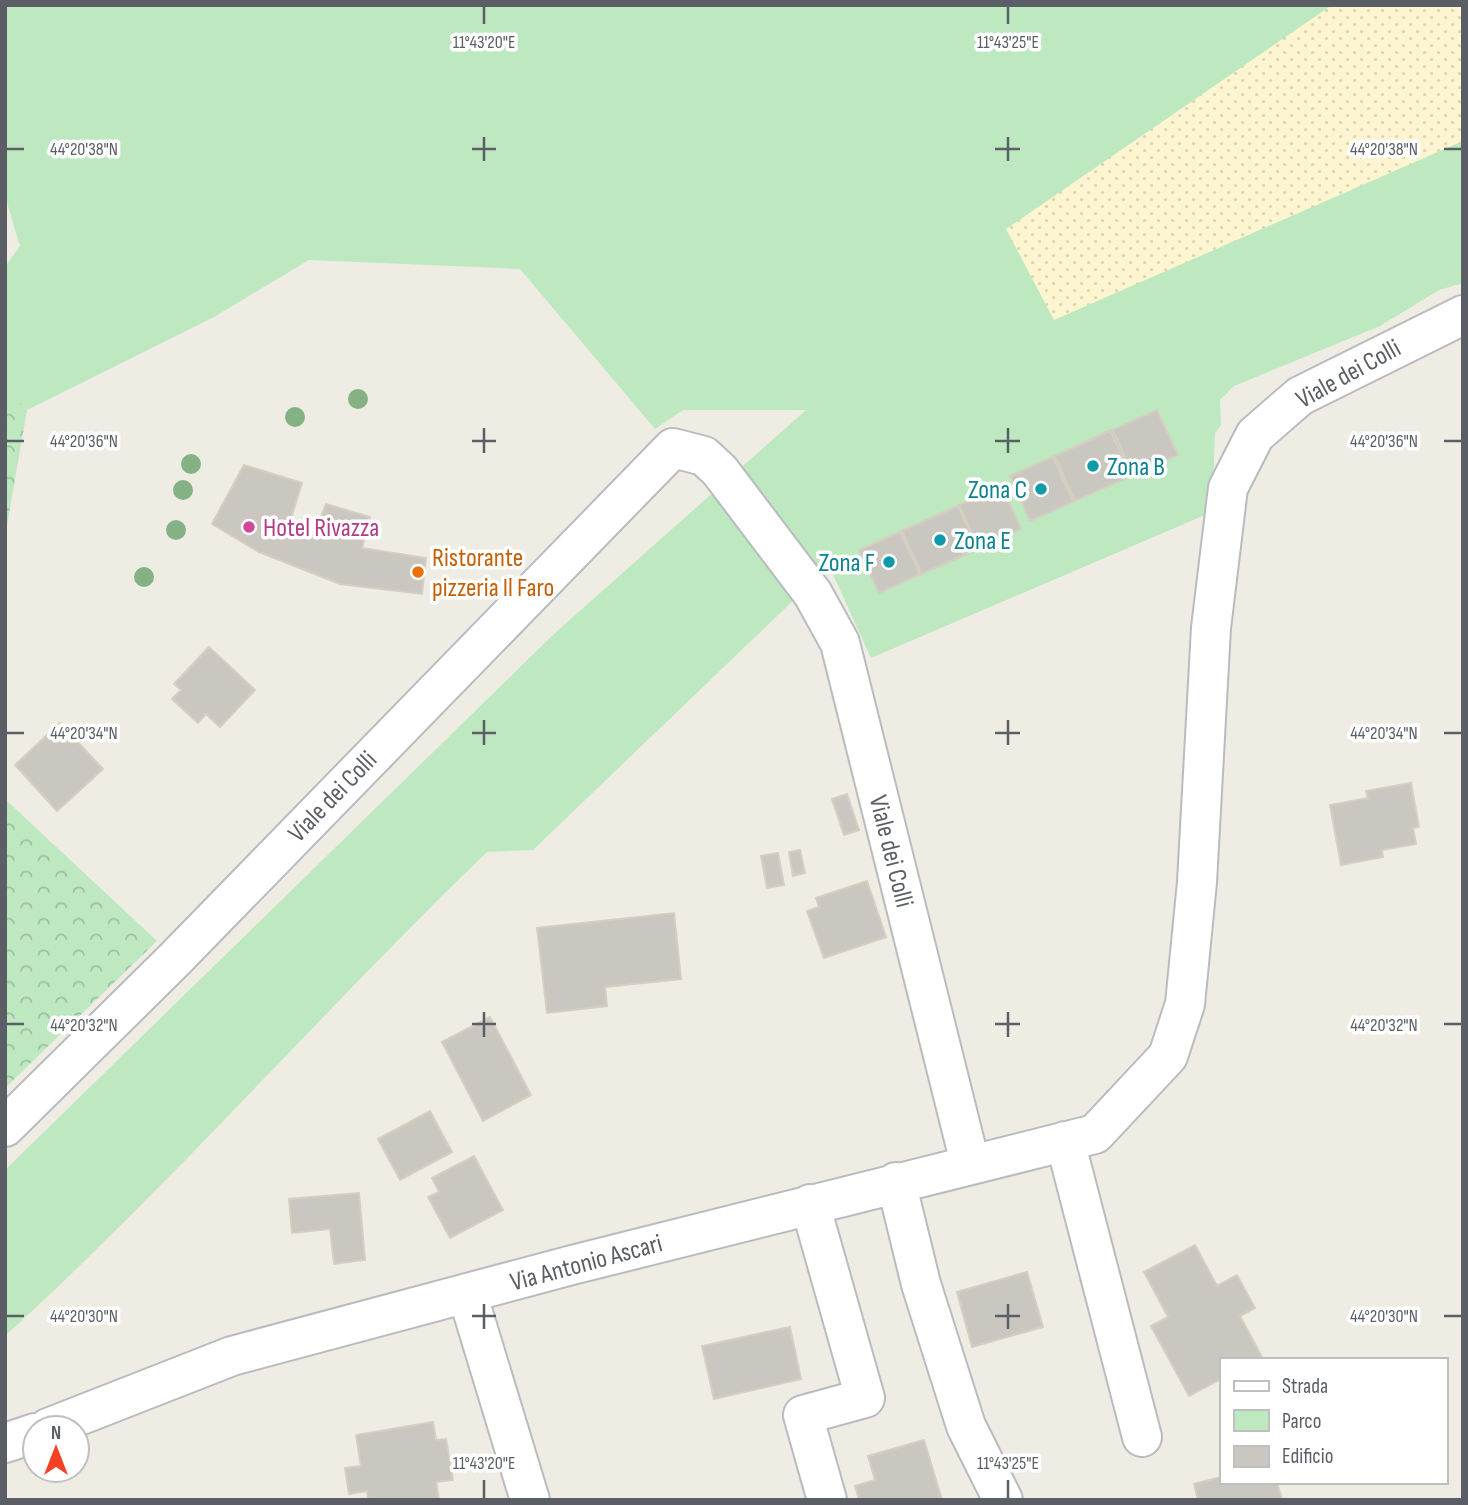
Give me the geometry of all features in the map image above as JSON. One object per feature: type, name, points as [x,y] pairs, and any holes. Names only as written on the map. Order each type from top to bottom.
[{"type":"street","name":"Viale dei Colli","points":[[5,1127],[175,959],[673,448],[704,456],[720,471],[813,594],[840,643],[970,1163],[1095,1134],[1168,1056],[1185,1004],[1197,882],[1211,628],[1228,488],[1255,435],[1300,396],[1463,314]]},
{"type":"street","points":[[1065,1141],[1142,1437]]},
{"type":"street","name":"Via Antonio Ascari","points":[[84,1414],[232,1356],[970,1163]]},
{"type":"street","points":[[895,1182],[921,1284],[966,1426],[1003,1500]]},
{"type":"street","points":[[810,1204],[865,1398],[803,1415],[827,1500]]},
{"type":"street","points":[[467,1293],[530,1500]]},
{"type":"green space","points":[[5,5],[1463,5],[1463,283],[1439,290],[1380,326],[1234,386],[1220,400],[1221,425],[1215,433],[1212,512],[871,658],[830,568],[533,850],[487,852],[128,1218],[5,1336],[5,1170],[555,633],[806,410],[683,410],[655,429],[520,269],[309,260],[214,317],[27,410],[5,387],[5,267],[20,246],[5,196]]},
{"type":"green space","points":[[5,387],[27,410],[5,537]]},
{"type":"green space","points":[[5,799],[157,941],[5,1088]]},
{"type":"sand","points":[[1332,5],[1463,5],[1463,141],[1054,320],[1006,229]]},
{"type":"building","points":[[1157,410],[1178,455],[1030,521],[1010,476]]},
{"type":"building","points":[[1157,410],[1178,455],[1133,475],[1113,430]]},
{"type":"building","name":"Zona B","points":[[1110,430],[1131,476],[1075,501],[1055,456]]},
{"type":"building","name":"Zona C","points":[[1053,457],[1073,502],[1030,521],[1010,476]]},
{"type":"building","points":[[244,465],[302,483],[289,525],[314,534],[326,504],[370,517],[362,548],[426,558],[422,594],[340,584],[259,552],[212,524]]},
{"type":"building","points":[[1002,486],[1021,529],[879,593],[859,550]]},
{"type":"building","points":[[1002,486],[1021,529],[979,548],[959,505]]},
{"type":"building","name":"Zona E","points":[[958,506],[978,549],[922,574],[902,531]]},
{"type":"building","name":"Zona F","points":[[900,532],[920,574],[879,593],[859,550]]},
{"type":"building","points":[[209,647],[255,690],[220,727],[206,714],[198,723],[172,699],[181,690],[174,684]]},
{"type":"building","points":[[60,723],[103,769],[57,811],[15,765]]},
{"type":"building","points":[[1411,783],[1419,827],[1413,828],[1416,844],[1382,850],[1383,857],[1341,865],[1330,805],[1368,798],[1366,791]]},
{"type":"building","points":[[847,794],[859,830],[844,835],[832,799]]},
{"type":"building","points":[[800,850],[805,873],[793,876],[789,852]]},
{"type":"building","points":[[778,853],[784,885],[767,888],[761,856]]},
{"type":"building","points":[[867,881],[886,937],[824,958],[807,911],[819,907],[816,898]]},
{"type":"building","points":[[674,913],[681,979],[605,987],[607,1006],[547,1013],[537,928]]},
{"type":"building","points":[[490,1017],[531,1095],[483,1121],[442,1042]]},
{"type":"building","points":[[430,1111],[452,1152],[400,1180],[378,1139]]},
{"type":"building","points":[[474,1156],[503,1210],[450,1238],[428,1197],[439,1192],[432,1178]]},
{"type":"building","points":[[359,1193],[365,1260],[334,1264],[330,1229],[292,1233],[289,1199]]},
{"type":"building","points":[[1195,1245],[1217,1286],[1237,1275],[1255,1308],[1240,1316],[1262,1357],[1220,1358],[1220,1380],[1189,1396],[1151,1326],[1168,1317],[1144,1272]]},
{"type":"building","points":[[1027,1272],[1043,1327],[972,1347],[957,1292]]},
{"type":"building","points":[[790,1327],[801,1379],[714,1399],[702,1346]]},
{"type":"building","points":[[433,1422],[436,1440],[446,1439],[453,1480],[436,1482],[439,1500],[368,1500],[367,1491],[349,1494],[345,1468],[361,1466],[356,1435]]},
{"type":"building","points":[[924,1440],[942,1500],[859,1500],[855,1486],[875,1480],[868,1456]]},
{"type":"building","points":[[1220,1477],[1220,1484],[1278,1484],[1282,1500],[1198,1500],[1194,1484]]},
{"type":"place","name":"Zona B","points":[[1093,466]]},
{"type":"place","name":"Zona C","points":[[1041,489]]},
{"type":"place","name":"Hotel Rivazza","points":[[249,527]]},
{"type":"place","name":"Zona E","points":[[940,540]]},
{"type":"place","name":"Zona F","points":[[889,562]]},
{"type":"place","name":"Ristorante pizzeria Il Faro","points":[[418,572]]}]
